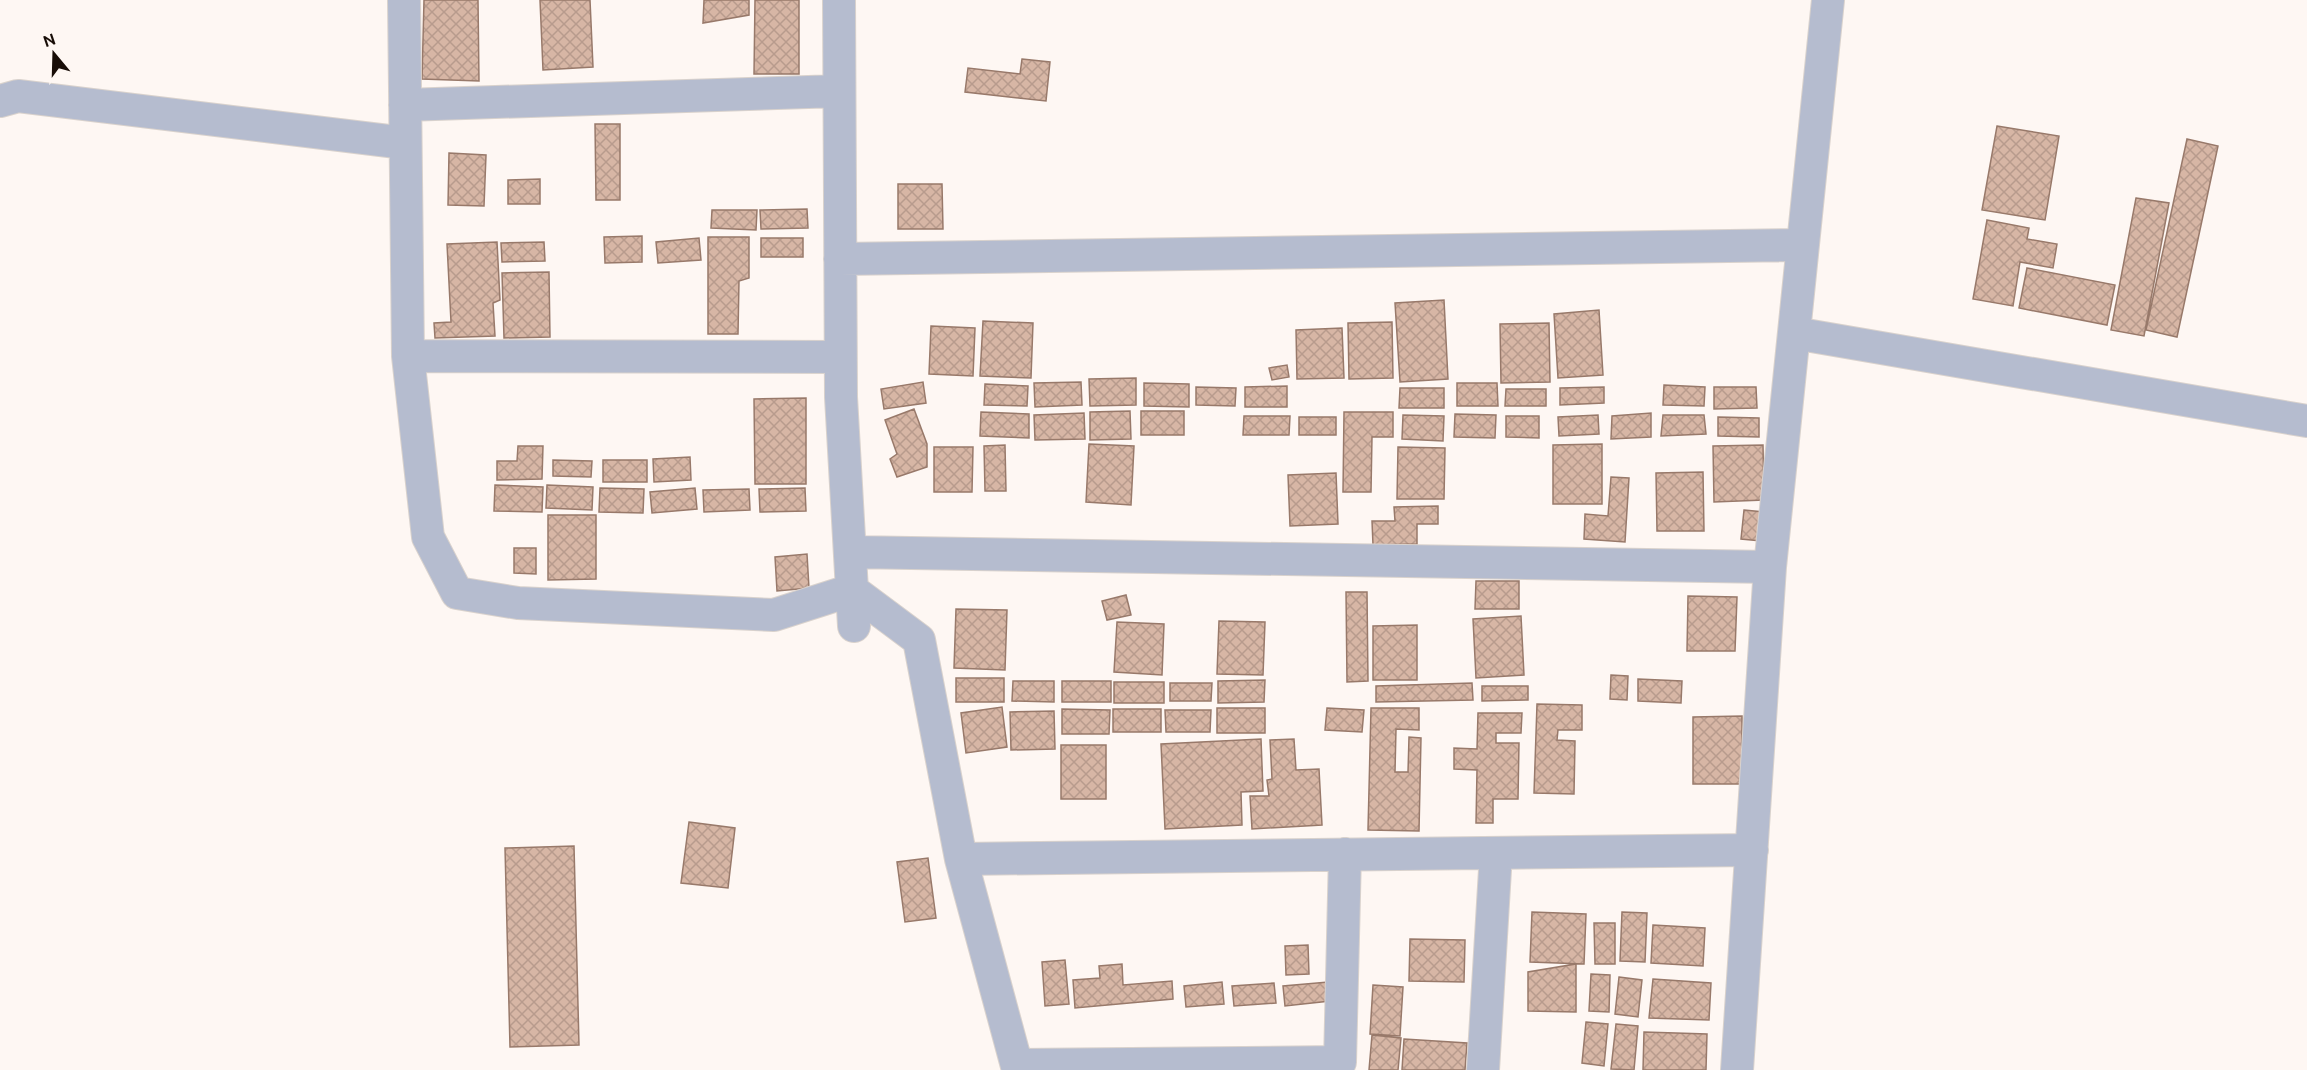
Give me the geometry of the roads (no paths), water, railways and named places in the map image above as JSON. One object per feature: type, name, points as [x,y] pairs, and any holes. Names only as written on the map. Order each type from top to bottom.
[{"type":"street","points":[[404,0],[408,356],[428,537],[458,593],[518,603],[774,615],[852,590]]},
{"type":"street","points":[[839,0],[840,357],[854,626]]},
{"type":"street","points":[[1737,1070],[1770,567],[1828,0]]},
{"type":"street","points":[[405,105],[839,91]]},
{"type":"street","points":[[0,101],[18,96],[405,143]]},
{"type":"street","points":[[840,259],[1803,245]]},
{"type":"street","points":[[1794,333],[2307,421]]},
{"type":"street","points":[[408,356],[840,357]]},
{"type":"street","points":[[850,552],[1770,567]]},
{"type":"street","points":[[852,590],[919,640],[961,859],[1018,1067],[1340,1062],[1345,854]]},
{"type":"street","points":[[961,859],[1752,850]]},
{"type":"street","points":[[1483,1070],[1496,853]]}]
